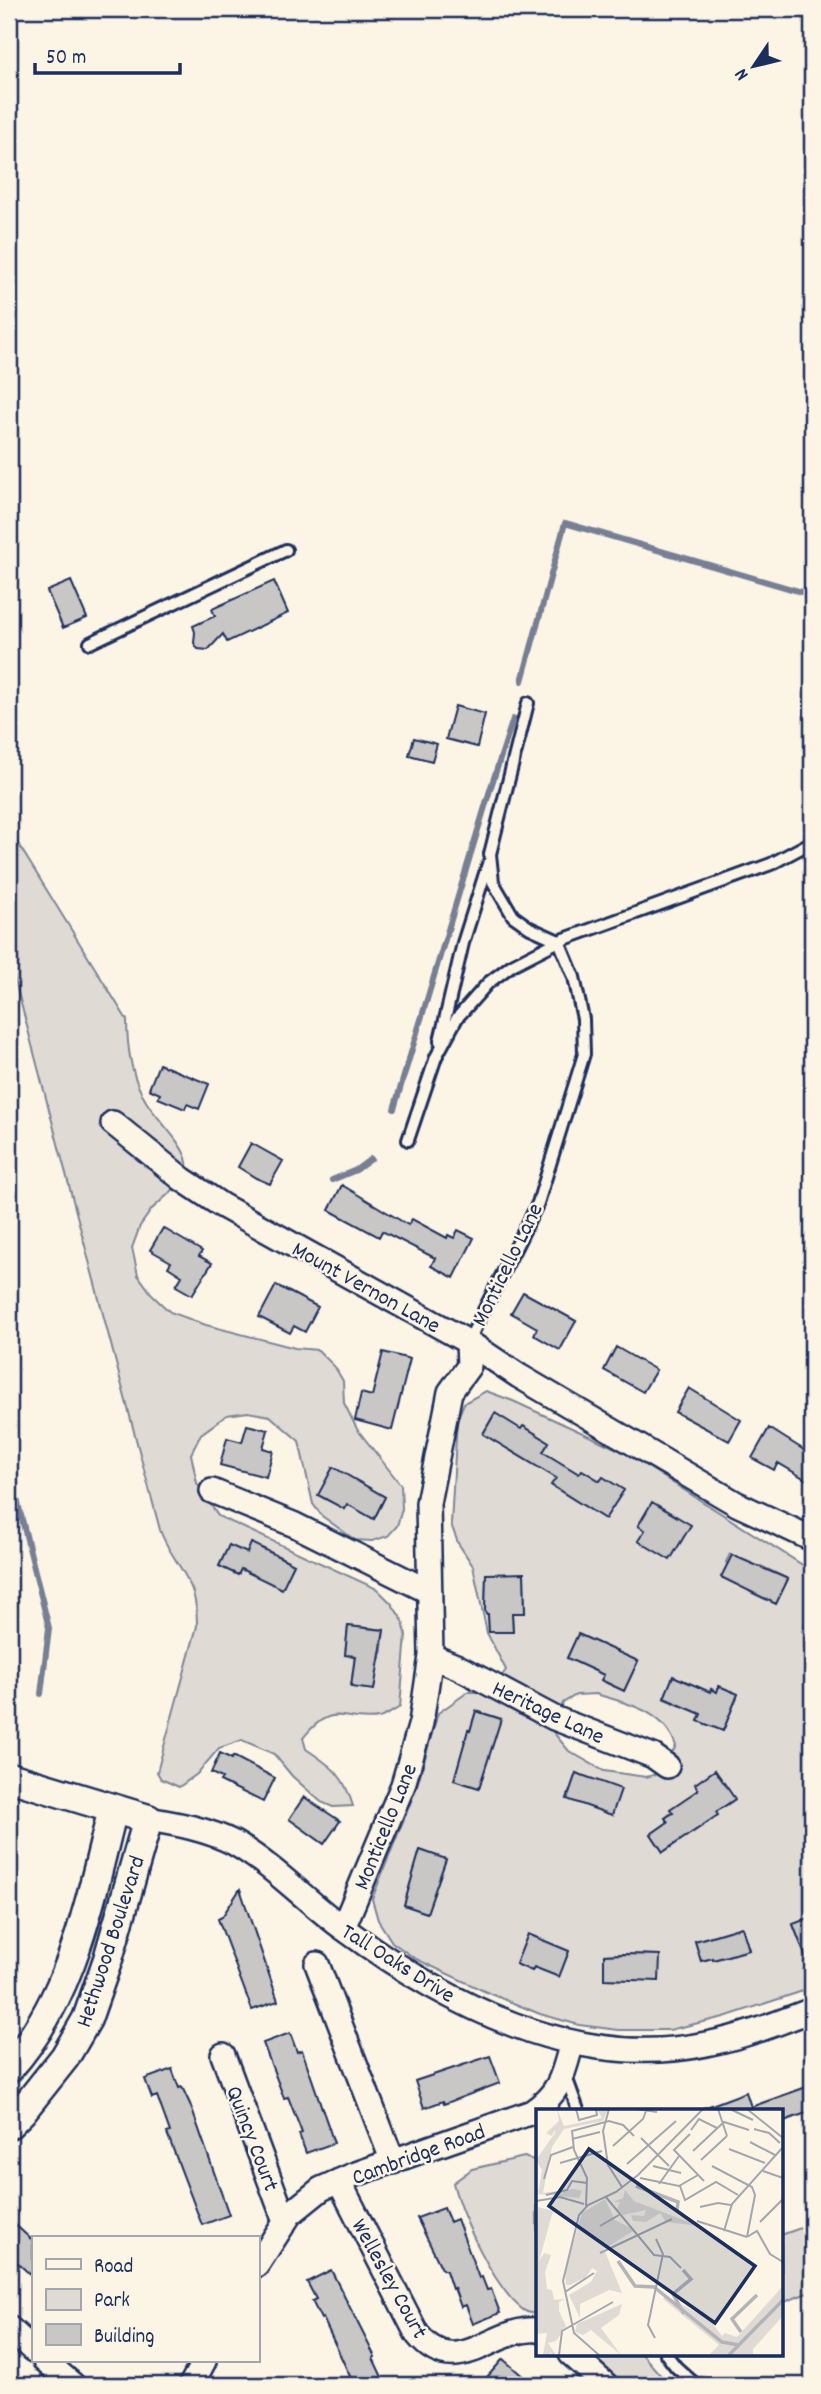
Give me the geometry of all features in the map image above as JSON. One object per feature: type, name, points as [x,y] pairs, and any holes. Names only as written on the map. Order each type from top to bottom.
[{"type":"street","name":"Mount Vernon Lane","points":[[113,1123],[182,1179],[222,1205],[468,1342],[519,1376],[737,1504],[812,1539]]},
{"type":"street","name":"Monticello Lane","points":[[343,1928],[412,1759],[427,1696],[431,1656],[428,1503],[450,1392],[469,1366],[468,1342]]},
{"type":"street","points":[[212,1491],[295,1525],[430,1592]]},
{"type":"street","name":"Heritage Lane","points":[[431,1656],[458,1667],[554,1718],[653,1756],[667,1766]]},
{"type":"street","name":"Tall Oaks Drive","points":[[9,1777],[148,1819],[193,1827],[234,1843],[394,1964],[446,1995],[544,2035],[620,2050],[675,2049],[706,2045],[759,2030],[812,2010]]},
{"type":"street","name":"Hethwood Boulevard","points":[[9,2068],[36,2034],[61,1988],[84,1922],[113,1809]]},
{"type":"street","name":"Hethwood Boulevard","points":[[9,2124],[65,2057],[87,2019],[108,1959],[148,1819]]},
{"type":"street","points":[[317,1964],[393,2162]]},
{"type":"street","name":"Cambridge Road","points":[[539,2109],[554,2094],[572,2042]]},
{"type":"street","name":"Quincy Court","points":[[223,2054],[285,2221]]},
{"type":"street","name":"Cambridge Road","points":[[259,2262],[285,2221],[310,2197],[339,2181],[535,2113]]},
{"type":"street","name":"Wellesley Court","points":[[339,2181],[417,2334],[429,2347],[444,2354],[462,2354],[525,2330],[536,2330]]},
{"type":"street","points":[[9,2328],[32,2349]]},
{"type":"street","points":[[572,2356],[606,2385]]},
{"type":"street","points":[[46,2362],[73,2385]]},
{"type":"street","points":[[191,2385],[203,2362]]},
{"type":"lane","points":[[90,643],[286,550]]},
{"type":"lane","points":[[408,1140],[436,1057],[463,943],[490,855],[528,703]]},
{"type":"lane","points":[[436,1057],[457,1018],[488,983],[520,960],[559,941],[771,863],[812,842]]},
{"type":"lane","points":[[490,855],[493,882],[513,916],[530,928],[559,941]]},
{"type":"lane","name":"Monticello Lane","points":[[468,1342],[538,1203],[584,1054],[583,1019],[574,977],[559,941]]},
{"type":"lane","points":[[564,2071],[578,2109]]},
{"type":"lane","points":[[668,2356],[696,2385]]},
{"type":"green space","points":[[9,829],[127,1020],[129,1052],[137,1084],[147,1103],[185,1155],[186,1178],[152,1209],[140,1226],[132,1248],[138,1275],[154,1297],[170,1312],[206,1325],[295,1348],[318,1350],[335,1367],[343,1381],[344,1403],[357,1429],[401,1485],[402,1509],[397,1526],[388,1536],[372,1541],[355,1540],[322,1516],[313,1504],[299,1441],[270,1416],[248,1412],[227,1415],[201,1434],[191,1454],[197,1483],[218,1516],[377,1589],[403,1621],[406,1635],[400,1707],[379,1718],[331,1716],[314,1726],[303,1738],[306,1749],[341,1779],[353,1806],[333,1807],[321,1802],[292,1776],[274,1754],[242,1740],[219,1748],[197,1774],[179,1787],[161,1779],[157,1772],[197,1626],[196,1604],[189,1583],[160,1530],[9,958]],"holes":[[[333,1467],[385,1497],[374,1519],[347,1504],[344,1509]],[[252,1543],[294,1564],[282,1588],[241,1569],[238,1575],[219,1566],[229,1545],[247,1553]],[[348,1626],[384,1630],[381,1658],[376,1658],[374,1690],[351,1687],[355,1656],[345,1655]]]},
{"type":"green space","points":[[486,1391],[624,1452],[812,1571],[812,1613],[802,1631],[812,1637],[812,1917],[793,1925],[803,1950],[812,1946],[812,1988],[724,2017],[669,2030],[619,2030],[579,2025],[540,2014],[414,1958],[392,1942],[378,1920],[372,1899],[416,1789],[438,1713],[468,1692],[490,1692],[506,1670],[487,1633],[473,1566],[458,1543],[451,1524],[457,1420],[464,1403]],"holes":[[[495,1413],[520,1431],[524,1426],[549,1442],[535,1465],[483,1434]],[[564,1465],[579,1474],[582,1470],[600,1481],[603,1477],[623,1490],[605,1519],[552,1486]],[[730,1554],[751,1565],[758,1572],[761,1566],[788,1579],[776,1604],[750,1592],[726,1562]],[[486,1574],[524,1574],[525,1612],[512,1613],[513,1632],[489,1632],[485,1609]],[[578,1634],[638,1661],[624,1691],[602,1681],[604,1675],[567,1658]],[[673,1677],[710,1692],[711,1689],[717,1692],[720,1686],[738,1694],[723,1731],[698,1721],[701,1714],[664,1699]],[[596,1694],[632,1705],[654,1716],[663,1724],[676,1746],[661,1773],[646,1777],[604,1771],[569,1751],[553,1732],[563,1703],[576,1695]],[[476,1711],[501,1719],[479,1788],[454,1780]],[[715,1771],[734,1800],[692,1833],[674,1826],[682,1839],[663,1852],[651,1834],[668,1822],[665,1818],[698,1790],[695,1784]],[[576,1773],[612,1815],[567,1799]],[[420,1850],[446,1859],[427,1913],[404,1905]],[[742,1927],[749,1950],[714,1960],[701,1961],[695,1941]],[[528,1934],[569,1951],[559,1977],[534,1967],[532,1971],[516,1964]],[[604,1955],[659,1955],[659,1980],[604,1979]]]},
{"type":"green space","points":[[524,2157],[536,2161],[536,2314],[529,2313],[511,2299],[490,2269],[471,2232],[453,2183],[472,2169]]},
{"type":"green space","points":[[812,2224],[812,2291],[782,2303],[782,2235]]},
{"type":"green space","points":[[590,2356],[644,2356],[669,2385],[624,2385]]},
{"type":"building","points":[[71,581],[87,618],[63,628],[47,591]]},
{"type":"building","points":[[274,581],[288,613],[227,642],[223,634],[208,650],[198,649],[194,643],[193,626],[215,616],[212,609]]},
{"type":"building","points":[[455,706],[485,714],[477,747],[446,739]]},
{"type":"building","points":[[414,738],[437,744],[432,761],[409,755]]},
{"type":"building","points":[[159,1064],[209,1084],[199,1109],[187,1104],[185,1109],[158,1098],[160,1094],[149,1089]]},
{"type":"building","points":[[251,1143],[283,1161],[270,1184],[238,1167]]},
{"type":"building","points":[[342,1185],[408,1225],[412,1219],[447,1238],[448,1235],[454,1238],[458,1230],[474,1238],[454,1278],[431,1266],[435,1258],[382,1231],[379,1237],[329,1210]]},
{"type":"building","points":[[163,1228],[202,1251],[199,1256],[212,1263],[192,1295],[176,1286],[182,1276],[168,1267],[171,1262],[150,1250]]},
{"type":"building","points":[[276,1285],[318,1307],[305,1332],[294,1326],[290,1333],[259,1317]]},
{"type":"building","points":[[523,1292],[576,1321],[560,1350],[534,1335],[537,1328],[511,1313]]},
{"type":"building","points":[[616,1347],[656,1370],[643,1392],[604,1370]]},
{"type":"building","points":[[383,1352],[410,1359],[392,1430],[355,1420],[361,1393],[372,1396]]},
{"type":"building","points":[[689,1388],[741,1420],[729,1441],[675,1412]]},
{"type":"building","points":[[495,1413],[549,1442],[543,1452],[579,1474],[582,1470],[600,1481],[603,1477],[624,1490],[605,1519],[551,1485],[556,1478],[483,1434]]},
{"type":"building","points":[[247,1425],[268,1430],[263,1448],[273,1451],[266,1477],[220,1465],[227,1438],[242,1442]]},
{"type":"building","points":[[769,1428],[812,1455],[812,1483],[778,1463],[774,1470],[752,1458]]},
{"type":"building","points":[[333,1467],[385,1497],[374,1519],[347,1504],[344,1509],[318,1495]]},
{"type":"building","points":[[652,1502],[691,1525],[670,1560],[638,1541],[645,1530],[638,1526]]},
{"type":"building","points":[[251,1543],[294,1564],[282,1589],[241,1569],[238,1575],[219,1566],[229,1545],[247,1553]]},
{"type":"building","points":[[732,1555],[788,1579],[776,1604],[721,1577]]},
{"type":"building","points":[[524,1573],[525,1613],[512,1613],[513,1632],[489,1632],[488,1614],[485,1610],[486,1574]]},
{"type":"building","points":[[348,1626],[384,1630],[374,1690],[351,1687],[355,1656],[345,1655]]},
{"type":"building","points":[[578,1634],[638,1661],[624,1691],[601,1680],[604,1675],[567,1658]]},
{"type":"building","points":[[673,1676],[710,1692],[711,1689],[717,1692],[719,1686],[738,1694],[723,1731],[698,1721],[701,1714],[664,1698]]},
{"type":"building","points":[[476,1711],[501,1719],[479,1788],[454,1780]]},
{"type":"building","points":[[220,1753],[232,1759],[233,1756],[275,1778],[263,1802],[220,1781],[222,1778],[211,1773]]},
{"type":"building","points":[[715,1770],[735,1799],[716,1812],[718,1815],[663,1852],[651,1834],[668,1822],[665,1818],[673,1813],[670,1809],[698,1790],[695,1784]]},
{"type":"building","points":[[576,1773],[621,1789],[612,1815],[567,1799]]},
{"type":"building","points":[[304,1797],[340,1821],[324,1844],[289,1819]]},
{"type":"building","points":[[420,1850],[446,1859],[427,1913],[404,1905]]},
{"type":"building","points":[[240,1889],[278,2001],[252,2010],[218,1919]]},
{"type":"building","points":[[812,1917],[812,1970],[811,1971],[793,1924]]},
{"type":"building","points":[[742,1927],[749,1950],[701,1961],[695,1941]]},
{"type":"building","points":[[528,1934],[569,1951],[559,1977],[534,1967],[532,1971],[516,1964]]},
{"type":"building","points":[[604,1955],[660,1955],[659,1981],[604,1979]]},
{"type":"building","points":[[290,2033],[297,2052],[302,2050],[334,2143],[306,2153],[299,2134],[302,2133],[288,2097],[284,2098],[263,2043]]},
{"type":"building","points":[[490,2056],[500,2083],[444,2104],[443,2101],[424,2108],[415,2081]]},
{"type":"building","points":[[172,2069],[179,2088],[182,2087],[190,2104],[229,2215],[202,2225],[167,2133],[170,2132],[157,2096],[152,2098],[145,2079]]},
{"type":"building","points":[[812,2085],[812,2111],[782,2122],[782,2109],[701,2109],[746,2092],[751,2107]]},
{"type":"building","points":[[444,2208],[450,2222],[457,2219],[479,2278],[482,2277],[487,2290],[491,2289],[500,2313],[473,2324],[466,2305],[461,2307],[446,2271],[442,2269],[417,2218]]},
{"type":"building","points":[[9,2219],[32,2240],[32,2276],[9,2255]]},
{"type":"building","points":[[331,2270],[375,2357],[373,2358],[382,2377],[366,2385],[354,2385],[323,2318],[321,2319],[312,2301],[316,2299],[307,2282]]},
{"type":"building","points":[[503,2359],[533,2385],[480,2385]]},
{"type":"waterway","points":[[522,681],[565,523],[812,595]]},
{"type":"waterway","points":[[394,1109],[513,719]]},
{"type":"waterway","points":[[332,1180],[356,1170],[371,1159]]},
{"type":"waterway","points":[[9,1467],[49,1628],[41,1694]]}]
